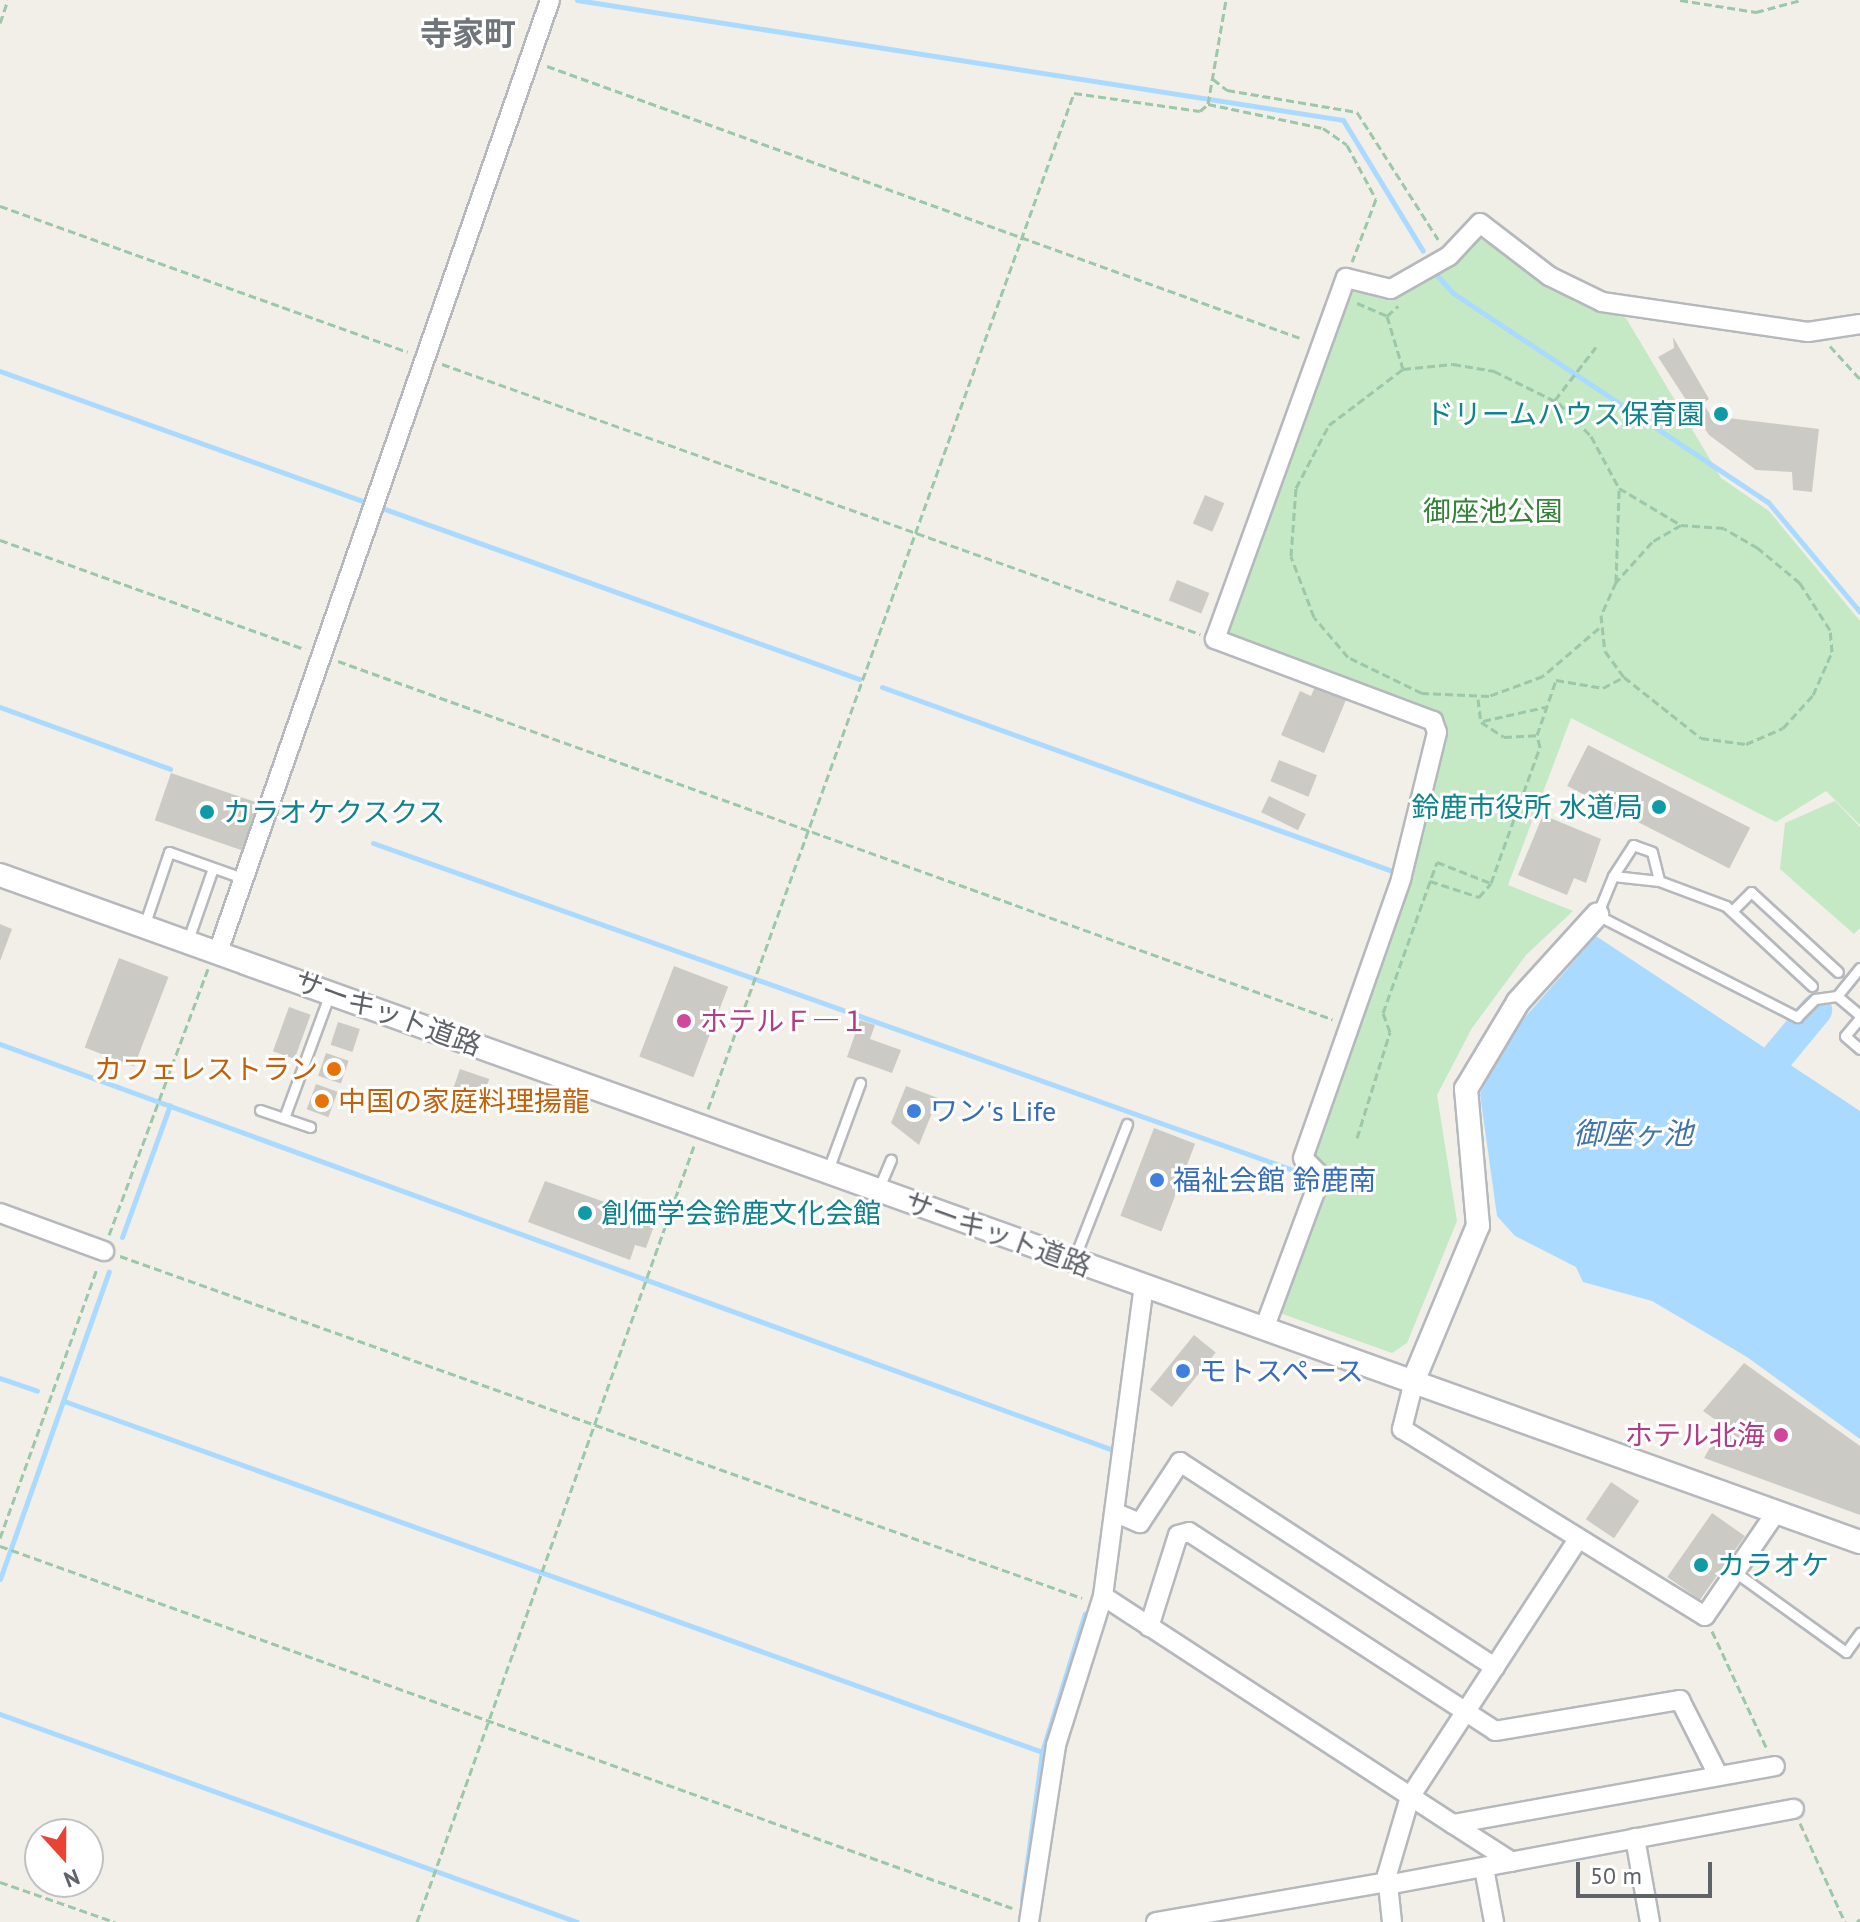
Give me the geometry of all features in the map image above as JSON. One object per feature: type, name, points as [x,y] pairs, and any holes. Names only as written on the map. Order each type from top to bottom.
[{"type":"street","points":[[218,952],[534,61],[550,1]]},
{"type":"street","points":[[1264,1329],[1321,1176],[1303,1158],[1401,879],[1437,732],[1433,721],[1215,639],[1342,287],[1391,289],[1449,256],[1480,223],[1549,276],[1602,302],[1817,331],[1860,324]]},
{"type":"street","name":"サーキット道路","points":[[0,875],[1264,1329],[1415,1377],[1860,1542]]},
{"type":"street","points":[[1597,915],[1518,1002],[1466,1089],[1478,1226],[1415,1377],[1402,1429],[1705,1616],[1777,1511]]},
{"type":"street","points":[[0,1213],[104,1251]]},
{"type":"street","points":[[1030,1918],[1056,1745],[1102,1600],[1144,1286]]},
{"type":"street","points":[[1116,1513],[1140,1523],[1180,1462],[1495,1667]]},
{"type":"street","points":[[1149,1627],[1178,1535],[1189,1532],[1495,1731],[1680,1700],[1718,1775]]},
{"type":"street","points":[[1392,1922],[1387,1883],[1410,1797],[1578,1539]]},
{"type":"street","points":[[1102,1600],[1149,1627],[1512,1862]]},
{"type":"street","points":[[1453,1824],[1775,1766]]},
{"type":"street","points":[[1156,1922],[1484,1868],[1794,1809]]},
{"type":"street","points":[[1635,1838],[1650,1922]]},
{"type":"street","points":[[1484,1868],[1494,1922]]},
{"type":"street","points":[[1143,1922],[1150,1922]]},
{"type":"lane","points":[[1659,881],[1652,852],[1633,845],[1613,876],[1597,915],[1797,1017],[1815,999],[1837,996],[1860,968]]},
{"type":"lane","points":[[144,926],[169,852],[234,875]]},
{"type":"lane","points":[[188,942],[213,868]]},
{"type":"lane","points":[[1613,876],[1659,881],[1732,911],[1812,986]]},
{"type":"lane","points":[[1732,911],[1751,892],[1838,972]]},
{"type":"lane","points":[[284,1118],[330,993]]},
{"type":"lane","points":[[1837,996],[1860,1016],[1845,1036],[1860,1049]]},
{"type":"lane","points":[[827,1173],[860,1083]]},
{"type":"lane","points":[[260,1110],[310,1127]]},
{"type":"lane","points":[[1074,1261],[1127,1124]]},
{"type":"lane","points":[[878,1190],[891,1160]]},
{"type":"lane","points":[[1735,1572],[1846,1652],[1860,1633]]},
{"type":"path","points":[[0,23],[8,0]]},
{"type":"path","points":[[1208,104],[1226,0]]},
{"type":"path","points":[[1680,0],[1756,12],[1801,0]]},
{"type":"path","points":[[534,61],[1322,346]]},
{"type":"path","points":[[1213,79],[1227,90],[1357,112],[1449,256]]},
{"type":"path","points":[[417,1922],[487,1719],[1074,93],[1185,113],[1208,104],[1323,128],[1347,145],[1376,199],[1342,287],[1387,316],[1403,369]]},
{"type":"path","points":[[0,206],[1215,639]]},
{"type":"path","points":[[1817,331],[1860,379]]},
{"type":"path","points":[[1555,400],[1596,347]]},
{"type":"path","points":[[1601,626],[1550,671],[1477,697],[1399,686],[1348,657],[1314,617],[1291,556],[1292,506],[1312,451],[1344,408],[1403,369],[1453,364],[1494,371],[1555,400],[1591,436],[1619,488],[1616,582],[1601,626],[1605,651],[1624,677],[1701,738],[1736,746],[1783,728],[1827,668],[1830,630],[1800,583],[1736,533],[1681,525],[1619,488]]},
{"type":"path","points":[[1616,582],[1652,542],[1681,525]]},
{"type":"path","points":[[0,540],[1350,1026]]},
{"type":"path","points":[[1550,671],[1556,680],[1603,688],[1624,677]]},
{"type":"path","points":[[1430,881],[1479,897],[1491,883],[1540,747],[1537,735],[1556,680]]},
{"type":"path","points":[[1477,697],[1481,722],[1504,737],[1537,735]]},
{"type":"path","points":[[1481,722],[1545,707]]},
{"type":"path","points":[[1357,1138],[1390,1032],[1383,1013],[1437,862],[1491,883]]},
{"type":"path","points":[[0,1538],[154,1111],[218,952]]},
{"type":"path","points":[[104,1251],[1102,1600]]},
{"type":"path","points":[[0,1546],[487,1719],[1030,1918]]},
{"type":"path","points":[[0,1882],[115,1922]]},
{"type":"green space","name":"御座池公園","points":[[1478,237],[1577,303],[1626,318],[1721,478],[1769,511],[1860,621],[1860,825],[1826,791],[1776,822],[1571,718],[1508,885],[1573,911],[1526,955],[1472,1028],[1437,1095],[1457,1221],[1407,1343],[1392,1353],[1277,1312],[1327,1175],[1313,1151],[1445,732],[1230,641],[1224,628],[1347,288],[1382,298],[1398,294],[1452,265]]},
{"type":"green space","points":[[1835,801],[1860,827],[1860,928],[1854,934],[1780,869],[1785,823]]},
{"type":"water","name":"御座ヶ池","points":[[1596,936],[1860,1111],[1860,1439],[1747,1357],[1652,1301],[1583,1282],[1576,1267],[1515,1236],[1497,1216],[1480,1094],[1505,1040]]},
{"type":"building","name":"ドリームハウス保育園","points":[[1673,337],[1709,399],[1703,403],[1711,416],[1819,429],[1812,492],[1793,490],[1792,472],[1756,470],[1709,435],[1658,357],[1674,348]]},
{"type":"building","points":[[1205,495],[1224,503],[1212,532],[1193,524]]},
{"type":"building","points":[[1177,580],[1209,593],[1201,614],[1169,600]]},
{"type":"building","points":[[1317,682],[1348,695],[1324,753],[1281,735],[1300,691],[1311,696]]},
{"type":"building","name":"鈴鹿市役所 水道局","points":[[1588,745],[1750,828],[1729,869],[1567,786]]},
{"type":"building","points":[[1279,760],[1317,775],[1308,797],[1270,781]]},
{"type":"building","name":"カラオケクスクス","points":[[171,773],[261,804],[245,851],[155,820]]},
{"type":"building","points":[[1269,796],[1306,814],[1298,830],[1261,812]]},
{"type":"building","points":[[1543,815],[1601,839],[1586,883],[1574,878],[1567,895],[1518,875]]},
{"type":"building","points":[[0,924],[12,929],[0,961]]},
{"type":"building","points":[[119,958],[168,977],[134,1067],[85,1048]]},
{"type":"building","name":"ホテルＦ―１","points":[[674,966],[728,987],[693,1077],[639,1057]]},
{"type":"building","points":[[289,1007],[311,1015],[295,1059],[273,1051]]},
{"type":"building","points":[[860,1020],[875,1025],[870,1039],[901,1050],[892,1073],[847,1057]]},
{"type":"building","points":[[338,1022],[360,1029],[352,1052],[331,1045]]},
{"type":"building","name":"カフェレストラン","points":[[326,1053],[349,1061],[341,1084],[318,1076]]},
{"type":"building","points":[[460,1069],[489,1079],[482,1100],[453,1090]]},
{"type":"building","name":"中国の家庭料理揚龍","points":[[316,1084],[338,1092],[328,1117],[307,1109]]},
{"type":"building","name":"ワン's Life","points":[[906,1086],[938,1098],[919,1145],[891,1123]]},
{"type":"building","name":"福祉会館 鈴鹿南","points":[[1154,1128],[1195,1144],[1161,1232],[1120,1216]]},
{"type":"building","name":"創価学会鈴鹿文化会館","points":[[545,1181],[656,1220],[646,1248],[635,1245],[630,1260],[528,1222]]},
{"type":"building","name":"モトスペース","points":[[1194,1335],[1216,1353],[1172,1407],[1150,1389]]},
{"type":"building","name":"ホテル北海","points":[[1744,1363],[1860,1446],[1860,1515],[1704,1458],[1723,1425],[1703,1411]]},
{"type":"building","points":[[1611,1482],[1639,1501],[1614,1538],[1586,1519]]},
{"type":"building","name":"カラオケ","points":[[1712,1513],[1745,1536],[1700,1600],[1667,1577]]},
{"type":"waterway","points":[[577,0],[1343,120],[1423,251]]},
{"type":"waterway","points":[[1436,274],[1453,293],[1768,502],[1860,612]]},
{"type":"waterway","points":[[0,371],[859,679]]},
{"type":"waterway","points":[[882,687],[1395,872]]},
{"type":"waterway","points":[[0,707],[170,769]]},
{"type":"waterway","points":[[373,843],[1307,1175]]},
{"type":"waterway","points":[[1778,1056],[1816,1010]]},
{"type":"waterway","points":[[0,1044],[1116,1451]]},
{"type":"waterway","points":[[122,1237],[170,1105]]},
{"type":"waterway","points":[[0,1579],[109,1272]]},
{"type":"waterway","points":[[0,1378],[37,1391]]},
{"type":"waterway","points":[[64,1401],[1042,1752]]},
{"type":"waterway","points":[[1022,1900],[1042,1752],[1085,1613]]},
{"type":"waterway","points":[[0,1714],[577,1922]]},
{"type":"place","name":"ドリームハウス保育園","points":[[1721,414]]},
{"type":"place","name":"鈴鹿市役所 水道局","points":[[1659,807]]},
{"type":"place","name":"カラオケクスクス","points":[[207,812]]},
{"type":"place","name":"ホテルＦ―１","points":[[684,1021]]},
{"type":"place","name":"カフェレストラン","points":[[334,1069]]},
{"type":"place","name":"中国の家庭料理揚龍","points":[[322,1101]]},
{"type":"place","name":"ワン's Life","points":[[914,1111]]},
{"type":"place","name":"福祉会館 鈴鹿南","points":[[1157,1180]]},
{"type":"place","name":"創価学会鈴鹿文化会館","points":[[585,1213]]},
{"type":"place","name":"モトスペース","points":[[1183,1371]]},
{"type":"place","name":"ホテル北海","points":[[1781,1435]]},
{"type":"place","name":"カラオケ","points":[[1701,1565]]},
{"type":"district","name":"寺家町","points":[[468,33]]}]
